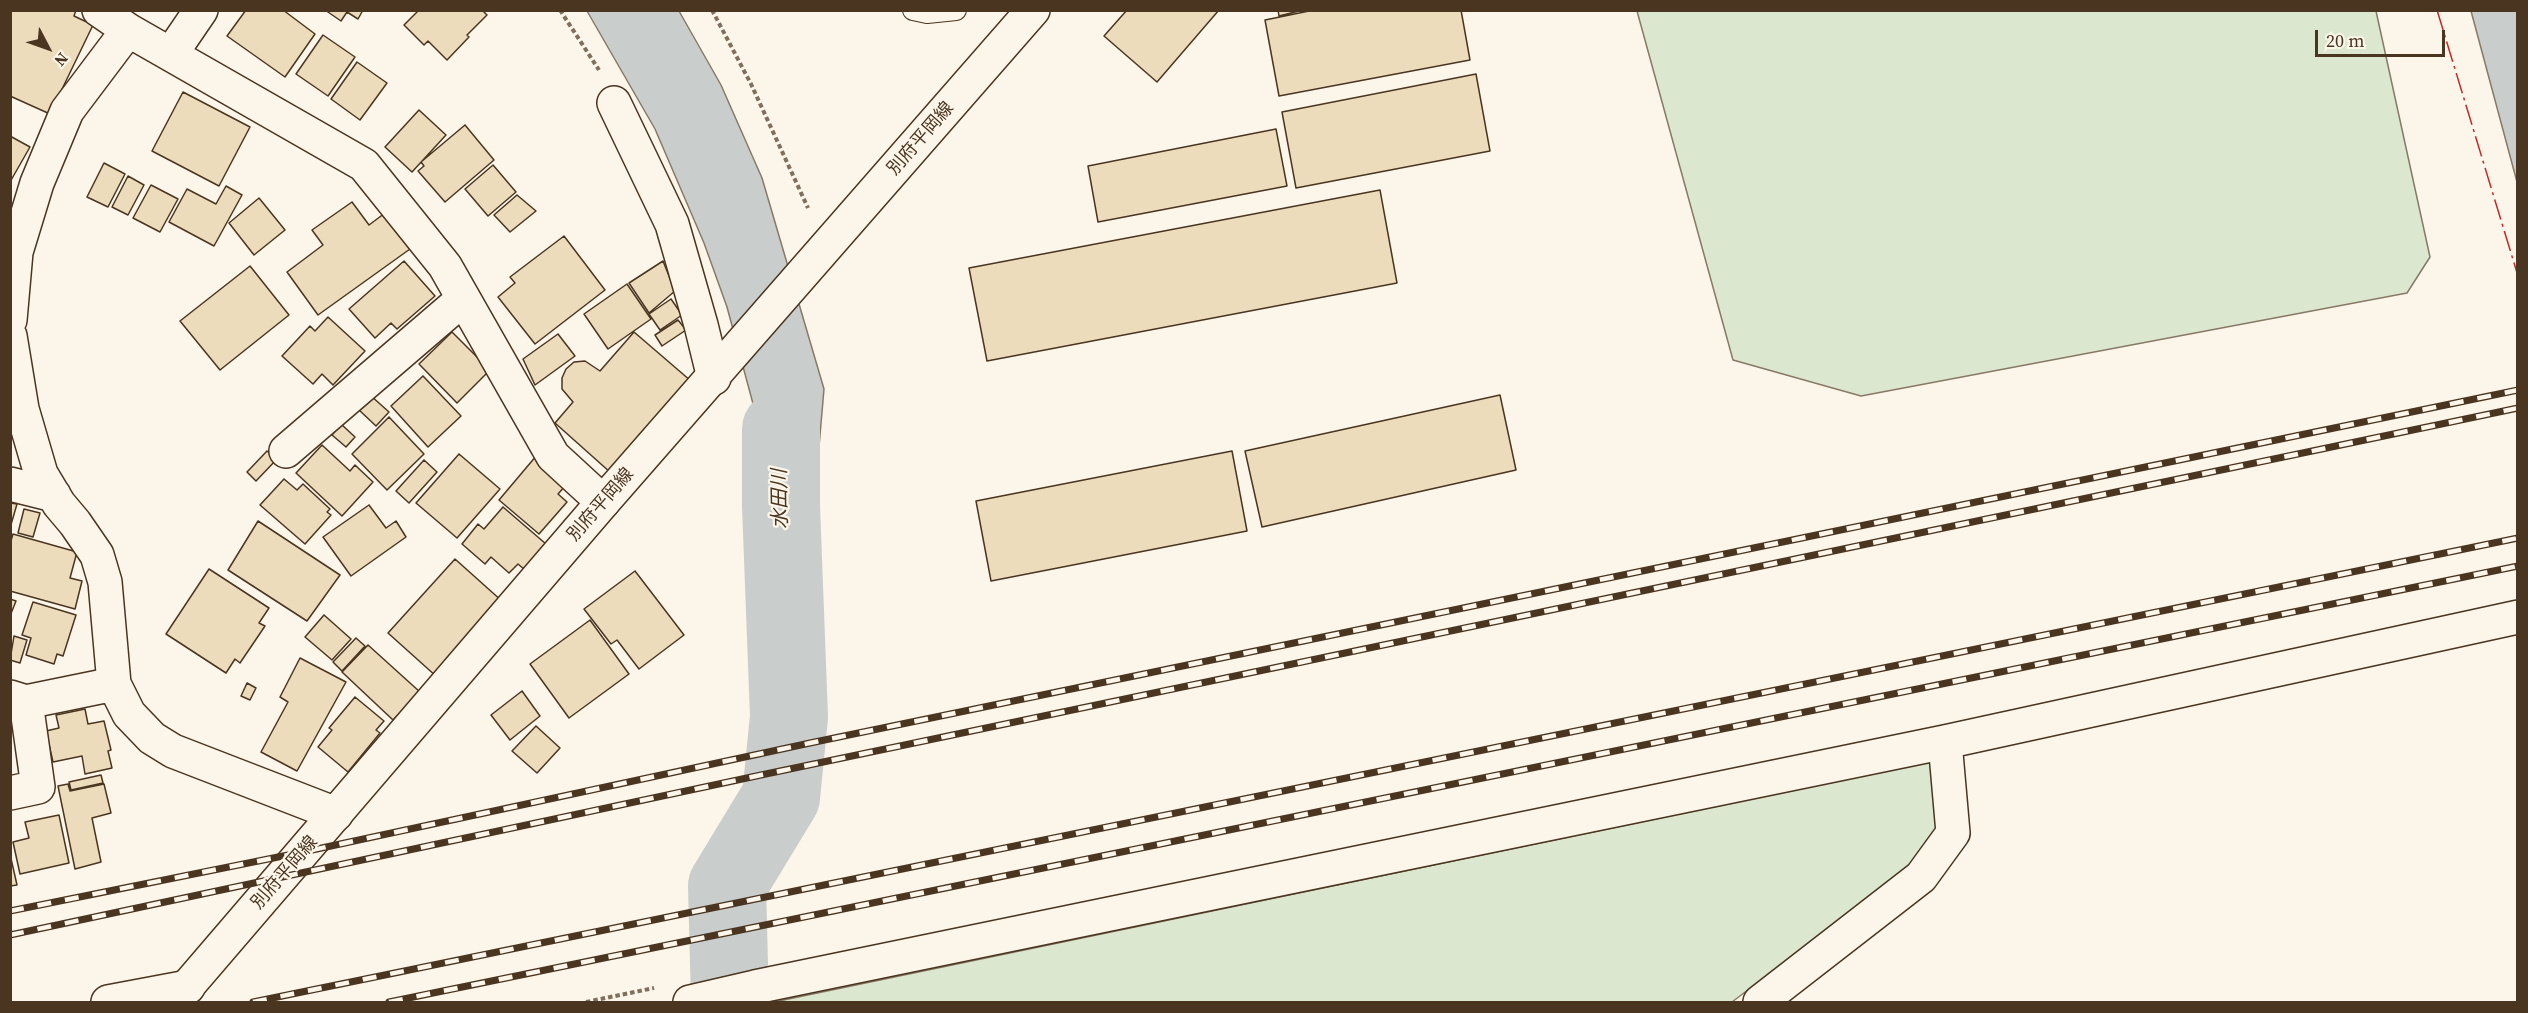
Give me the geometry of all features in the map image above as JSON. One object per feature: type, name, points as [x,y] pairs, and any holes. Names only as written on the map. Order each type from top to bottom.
[{"type":"street","points":[[99,10],[129,30],[364,165],[445,266],[553,456],[603,502]]},
{"type":"street","points":[[171,54],[201,10]]},
{"type":"street","name":"別府平岡線","points":[[181,995],[603,502],[714,378],[1033,10]]},
{"type":"street","points":[[10,320],[16,252],[41,173],[67,111],[129,30]]},
{"type":"street","points":[[614,104],[672,224],[714,378]]},
{"type":"street","points":[[286,451],[463,299]]},
{"type":"street","points":[[10,336],[22,409],[41,474],[97,555],[105,582],[114,684],[129,714],[152,738],[173,751],[336,814]]},
{"type":"street","points":[[10,484],[54,495]]},
{"type":"street","points":[[698,996],[755,987],[1945,742],[2517,617]]},
{"type":"street","points":[[10,793],[38,787],[18,700],[114,684]]},
{"type":"street","points":[[1760,1002],[1921,877],[1953,833],[1945,742]]},
{"type":"street","points":[[108,1002],[181,995]]},
{"type":"lane","points":[[913,10],[927,13],[953,11]]},
{"type":"path","points":[[560,10],[598,66],[614,104]]},
{"type":"path","points":[[712,10],[751,84],[828,246]]},
{"type":"path","points":[[586,1002],[698,996]]},
{"type":"green space","points":[[1637,11],[2376,11],[2430,257],[2407,293],[1861,396],[1733,360]]},
{"type":"green space","points":[[1934,761],[1943,824],[1922,858],[1732,1002],[774,1002]]},
{"type":"water","points":[[587,11],[679,11],[721,85],[762,178],[824,389],[814,504],[768,549],[759,426],[727,307],[704,243],[655,129]]},
{"type":"water","points":[[2471,11],[2517,11],[2517,182]]},
{"type":"building","points":[[10,10],[76,10],[74,16],[93,25],[50,114],[10,96]]},
{"type":"building","points":[[246,10],[283,10],[315,34],[285,77],[227,36]]},
{"type":"building","points":[[325,10],[363,10],[358,19],[347,12],[341,21]]},
{"type":"building","points":[[419,10],[482,10],[487,15],[447,60],[428,41],[424,45],[404,25]]},
{"type":"building","points":[[1127,10],[1219,10],[1157,82],[1104,36]]},
{"type":"building","points":[[1278,10],[1303,10],[1279,16]]},
{"type":"building","points":[[1314,10],[1461,10],[1470,60],[1279,96],[1265,20]]},
{"type":"building","points":[[323,35],[355,57],[328,96],[296,74]]},
{"type":"building","points":[[357,62],[387,83],[360,120],[331,99]]},
{"type":"building","points":[[1476,74],[1490,151],[1296,188],[1282,112]]},
{"type":"building","points":[[183,92],[250,127],[219,186],[152,151]]},
{"type":"building","points":[[419,110],[446,135],[412,172],[385,147]]},
{"type":"building","points":[[465,125],[494,160],[445,202],[418,171],[424,166],[421,162]]},
{"type":"building","points":[[1276,129],[1287,186],[1098,222],[1088,166]]},
{"type":"building","points":[[10,136],[30,147],[10,182]]},
{"type":"building","points":[[104,163],[125,174],[108,207],[87,197]]},
{"type":"building","points":[[493,165],[516,192],[488,216],[465,189]]},
{"type":"building","points":[[128,176],[144,185],[128,215],[112,207]]},
{"type":"building","points":[[151,185],[178,199],[160,232],[133,218]]},
{"type":"building","points":[[226,186],[242,195],[214,246],[169,222],[187,189],[216,204]]},
{"type":"building","points":[[1380,190],[1397,283],[987,361],[969,268]]},
{"type":"building","points":[[517,195],[536,211],[510,232],[494,215]]},
{"type":"building","points":[[259,198],[285,230],[254,255],[229,223]]},
{"type":"building","points":[[352,202],[369,225],[385,213],[410,249],[318,315],[287,272],[323,245],[312,230]]},
{"type":"building","points":[[564,236],[605,290],[535,344],[498,297],[515,283],[510,277]]},
{"type":"building","points":[[404,261],[435,296],[397,329],[391,323],[375,338],[349,309]]},
{"type":"building","points":[[663,261],[675,291],[649,313],[629,283]]},
{"type":"building","points":[[250,266],[289,315],[220,370],[180,321]]},
{"type":"building","points":[[627,284],[651,319],[608,349],[584,314]]},
{"type":"building","points":[[671,299],[682,315],[660,330],[649,314]]},
{"type":"building","points":[[328,317],[365,351],[333,385],[322,374],[313,384],[282,356],[310,326],[315,331]]},
{"type":"building","points":[[678,320],[686,330],[662,346],[655,335]]},
{"type":"building","points":[[452,332],[490,370],[457,403],[419,364]]},
{"type":"building","points":[[634,332],[691,381],[611,473],[555,423],[573,402],[562,389],[562,378],[566,369],[574,362],[585,361],[600,371]]},
{"type":"building","points":[[558,334],[575,356],[535,385],[523,359]]},
{"type":"building","points":[[423,376],[461,416],[428,447],[391,406]]},
{"type":"building","points":[[370,395],[389,412],[376,426],[358,409]]},
{"type":"building","points":[[1500,395],[1516,470],[1262,527],[1245,451]]},
{"type":"building","points":[[389,417],[424,454],[387,490],[352,454]]},
{"type":"building","points":[[341,424],[355,437],[346,447],[332,435]]},
{"type":"building","points":[[322,445],[350,471],[355,465],[373,482],[342,516],[296,473]]},
{"type":"building","points":[[267,451],[277,459],[256,481],[247,472]]},
{"type":"building","points":[[1232,451],[1247,531],[991,581],[976,501]]},
{"type":"building","points":[[459,454],[500,489],[457,538],[416,503]]},
{"type":"building","points":[[537,455],[566,485],[558,494],[567,502],[539,534],[499,500]]},
{"type":"building","points":[[424,460],[437,472],[409,503],[396,491]]},
{"type":"building","points":[[284,479],[297,490],[303,484],[330,509],[327,512],[331,515],[305,544],[260,505]]},
{"type":"building","points":[[10,503],[17,504],[10,528]]},
{"type":"building","points":[[369,505],[386,528],[396,521],[406,537],[351,576],[323,537]]},
{"type":"building","points":[[503,507],[546,544],[525,570],[518,564],[509,573],[491,557],[485,564],[462,544],[478,524],[484,529]]},
{"type":"building","points":[[24,509],[40,513],[33,537],[18,533]]},
{"type":"building","points":[[258,521],[340,575],[307,621],[228,570]]},
{"type":"building","points":[[13,534],[77,552],[70,578],[82,581],[75,609],[10,591],[10,544]]},
{"type":"building","points":[[455,559],[503,602],[437,677],[388,633]]},
{"type":"building","points":[[209,569],[269,608],[259,623],[265,626],[240,663],[235,659],[226,673],[166,634]]},
{"type":"building","points":[[635,571],[684,635],[639,669],[617,640],[611,644],[584,609]]},
{"type":"building","points":[[10,599],[16,601],[10,616]]},
{"type":"building","points":[[33,602],[76,615],[63,656],[57,654],[54,664],[26,655],[31,638],[22,635]]},
{"type":"building","points":[[324,615],[351,639],[332,660],[305,637]]},
{"type":"building","points":[[590,620],[629,674],[569,718],[530,664]]},
{"type":"building","points":[[14,636],[27,640],[20,663],[10,660]]},
{"type":"building","points":[[356,638],[365,646],[342,671],[333,662]]},
{"type":"building","points":[[368,645],[420,692],[393,720],[342,672]]},
{"type":"building","points":[[300,658],[346,682],[297,771],[261,752],[288,702],[280,697]]},
{"type":"building","points":[[247,683],[256,688],[250,700],[241,696]]},
{"type":"building","points":[[522,691],[540,716],[510,740],[491,715]]},
{"type":"building","points":[[355,697],[384,721],[376,730],[380,733],[348,772],[318,747],[332,730],[329,728]]},
{"type":"building","points":[[85,709],[88,724],[104,721],[111,750],[108,751],[112,768],[85,774],[82,756],[53,762],[46,731],[59,728],[56,715]]},
{"type":"building","points":[[536,726],[560,748],[537,773],[512,751]]},
{"type":"building","points":[[101,775],[103,783],[71,790],[69,782]]},
{"type":"building","points":[[68,784],[70,791],[104,784],[111,813],[92,818],[101,862],[75,869],[58,786]]},
{"type":"building","points":[[59,815],[69,863],[20,874],[13,842],[29,838],[25,822]]},
{"type":"building","points":[[10,854],[17,885],[10,886]]},
{"type":"waterway","name":"水田川","points":[[730,1002],[727,886],[781,797],[789,717],[781,506],[781,429]]},
{"type":"railway","points":[[10,911],[303,852],[810,743],[2518,390]]},
{"type":"railway","points":[[10,935],[761,775],[2518,408]]},
{"type":"railway","points":[[253,1002],[2518,538]]},
{"type":"railway","points":[[389,1002],[2518,566]]},
{"type":"power","points":[[2437,10],[2518,276]]}]
